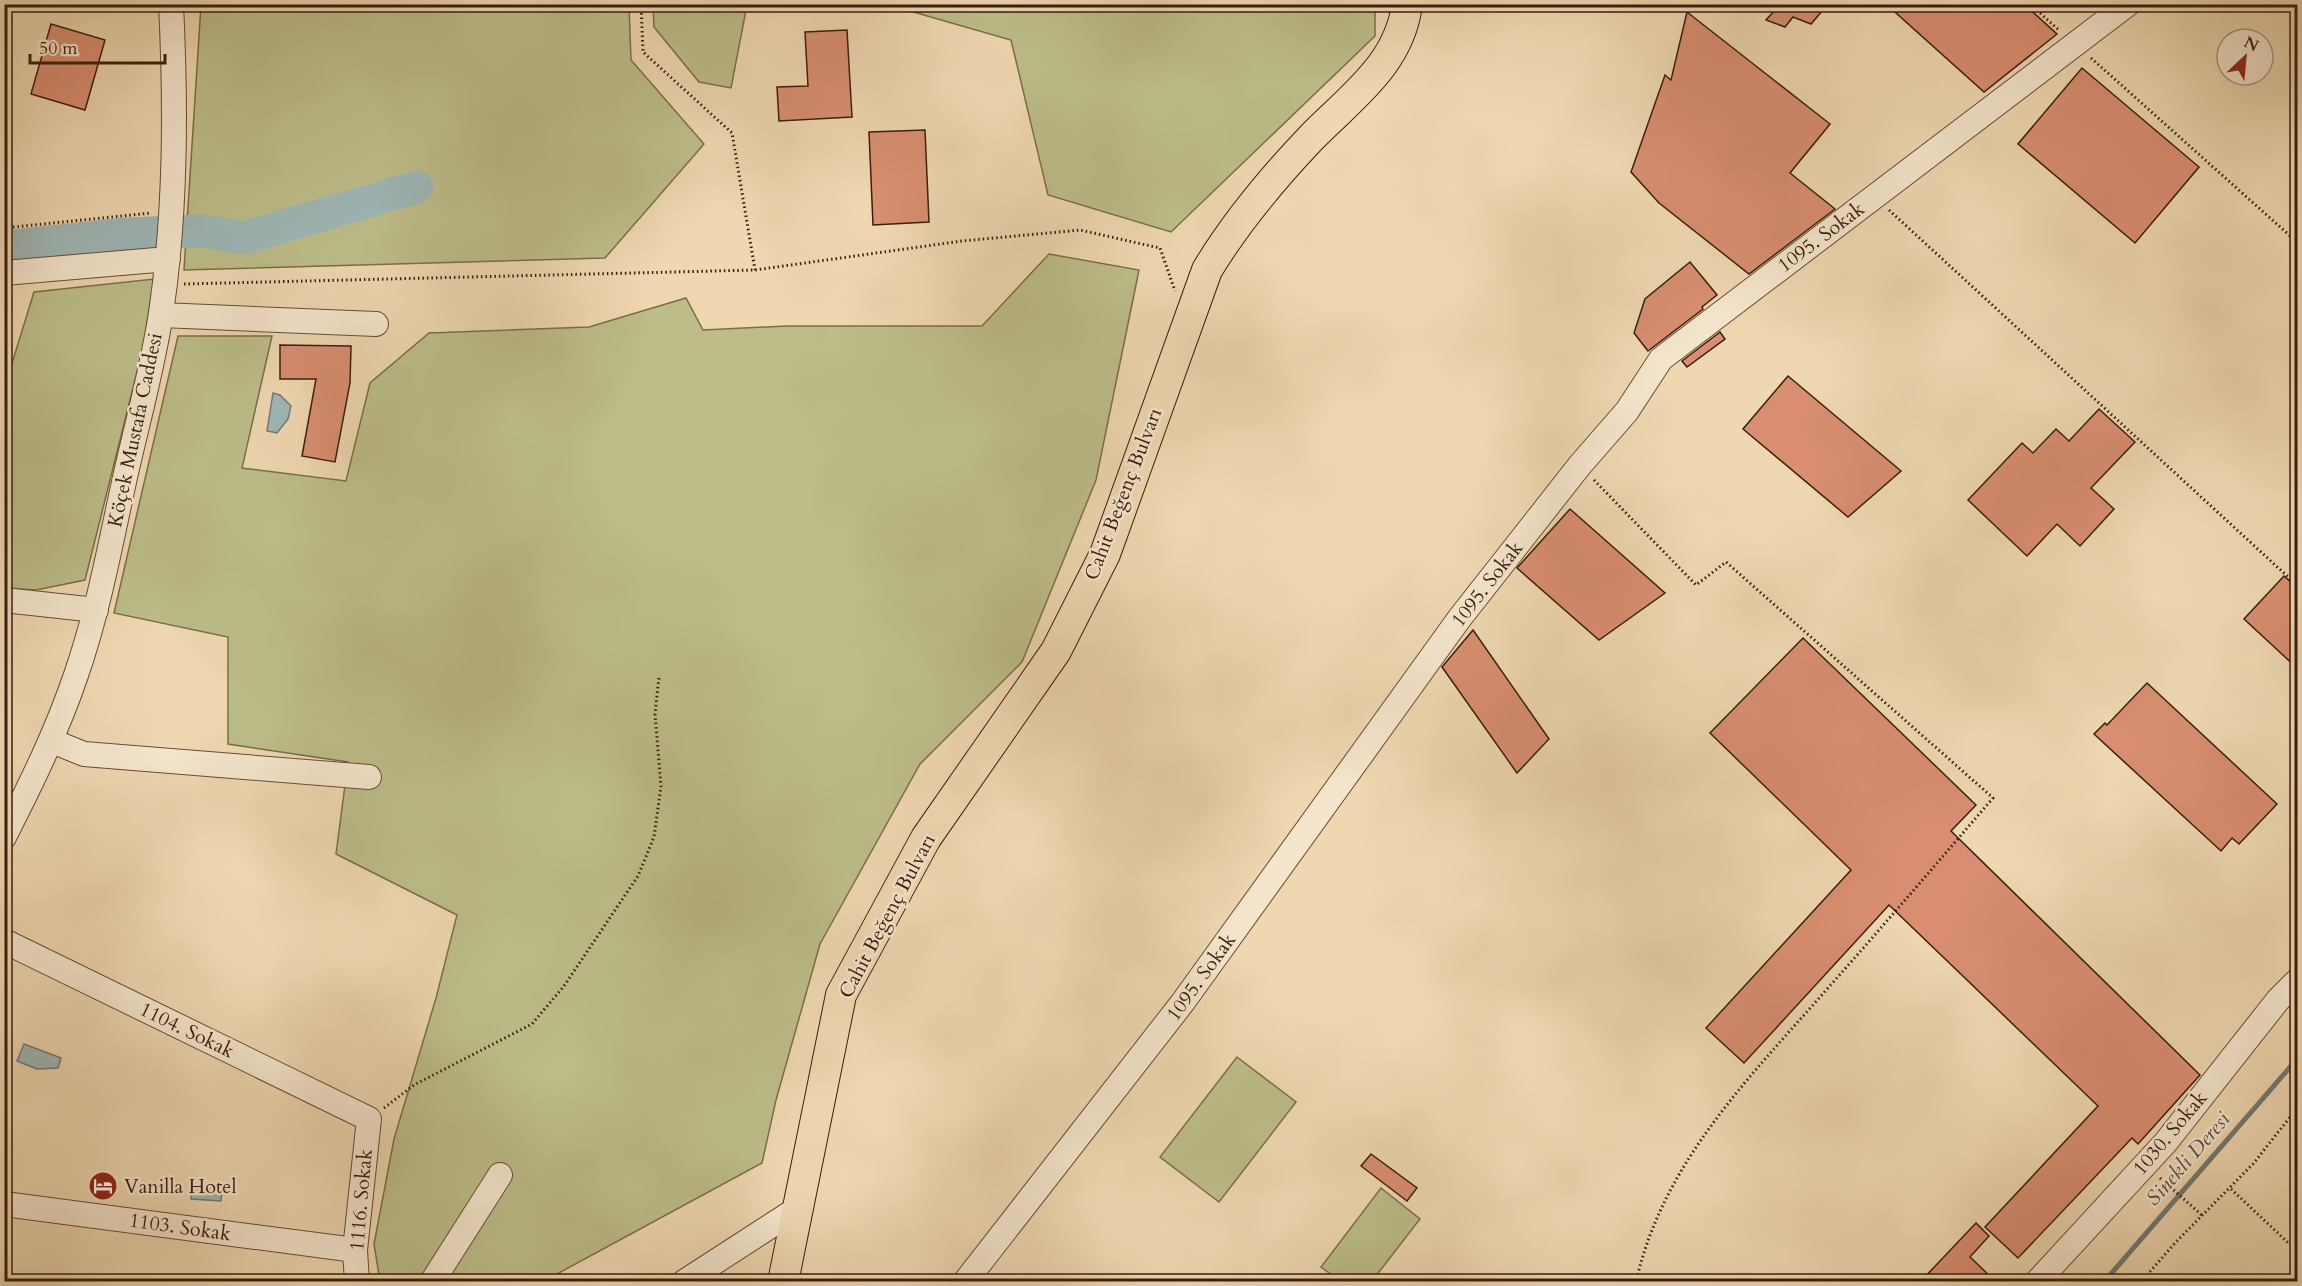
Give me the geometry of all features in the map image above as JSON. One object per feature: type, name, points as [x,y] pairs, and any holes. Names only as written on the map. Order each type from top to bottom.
[{"type":"main road","name":"Cahit Beğenç Bulvarı","points":[[783,1281],[800,1207],[841,995],[927,838],[1056,651],[1105,554],[1186,322],[1207,270],[1233,228],[1311,138],[1378,73],[1404,26],[1407,4]]},
{"type":"main road","name":"Cahit Beğenç Bulvarı","points":[[774,1281],[800,1207]]},
{"type":"street","name":"Köçek Mustafa Caddesi","points":[[4,837],[52,741],[96,610],[161,315],[168,259],[175,106],[171,4]]},
{"type":"street","name":"1095. Sokak","points":[[965,1281],[1183,1002],[1459,619],[1580,465],[1627,411],[1661,359],[2128,4]]},
{"type":"street","points":[[4,273],[168,259]]},
{"type":"street","points":[[161,315],[376,324]]},
{"type":"street","points":[[4,600],[96,610]]},
{"type":"street","points":[[52,741],[84,754],[369,777]]},
{"type":"street","name":"1104. Sokak","points":[[4,941],[369,1119]]},
{"type":"street","name":"1030. Sokak","points":[[2037,1281],[2145,1165],[2298,980]]},
{"type":"street","name":"1116. Sokak","points":[[357,1281],[355,1250],[369,1119]]},
{"type":"street","points":[[432,1281],[500,1175]]},
{"type":"street","name":"1103. Sokak","points":[[4,1204],[355,1250]]},
{"type":"street","points":[[684,1281],[800,1207]]},
{"type":"path","points":[[641,4],[643,52],[732,133],[755,270]]},
{"type":"path","points":[[2030,4],[2298,243]]},
{"type":"path","points":[[1875,197],[2298,586]]},
{"type":"path","points":[[4,228],[171,211]]},
{"type":"path","points":[[165,284],[755,270],[963,241],[1080,230],[1160,248],[1186,322]]},
{"type":"path","points":[[1580,465],[1696,585],[1725,562],[1993,798],[1721,1111],[1672,1181],[1661,1204],[1636,1281]]},
{"type":"path","points":[[369,1119],[414,1085],[532,1024],[564,986],[605,927],[638,876],[654,837],[661,786],[655,714],[659,677]]},
{"type":"path","points":[[2141,1281],[2175,1243],[2231,1188],[2298,1107]]},
{"type":"path","points":[[2145,1165],[2203,1216]]},
{"type":"path","points":[[2231,1188],[2298,1252]]},
{"type":"green space","points":[[201,5],[629,5],[631,60],[704,144],[605,258],[184,270]]},
{"type":"green space","points":[[653,5],[747,5],[731,88],[699,82],[654,27]]},
{"type":"green space","points":[[889,5],[1375,5],[1375,36],[1171,232],[1048,195],[1011,40]]},
{"type":"green space","points":[[1049,254],[1139,270],[1096,480],[1022,662],[920,764],[820,944],[776,1100],[762,1163],[544,1281],[380,1281],[374,1244],[394,1139],[436,998],[457,915],[336,854],[348,762],[228,744],[228,637],[114,613],[178,336],[272,336],[242,468],[346,481],[370,383],[429,333],[589,327],[686,298],[703,330],[787,326],[982,326]]},
{"type":"green space","points":[[154,279],[143,348],[85,580],[36,590],[5,588],[5,386],[34,292]]},
{"type":"green space","points":[[1237,1057],[1296,1102],[1219,1202],[1160,1157]]},
{"type":"green space","points":[[1381,1188],[1420,1219],[1372,1281],[1340,1281],[1321,1267]]},
{"type":"water","points":[[273,393],[280,395],[291,406],[288,419],[277,433],[267,431]]},
{"type":"water","points":[[24,1044],[61,1058],[58,1068],[37,1069],[17,1061]]},
{"type":"water","points":[[193,1185],[222,1188],[221,1201],[191,1199]]},
{"type":"building","points":[[1763,4],[1828,4],[1811,24],[1793,17],[1785,27],[1766,20],[1775,10]]},
{"type":"building","points":[[1886,4],[2024,4],[2057,34],[1984,92]]},
{"type":"building","points":[[1687,12],[1830,124],[1790,173],[1835,209],[1749,274],[1659,203],[1631,172],[1665,75],[1671,80]]},
{"type":"building","points":[[51,24],[105,40],[85,110],[31,94]]},
{"type":"building","points":[[847,30],[852,117],[779,121],[777,87],[808,86],[805,32]]},
{"type":"building","points":[[2082,68],[2199,167],[2135,243],[2018,144]]},
{"type":"building","points":[[925,130],[929,222],[873,225],[869,132]]},
{"type":"building","points":[[1690,262],[1717,295],[1702,307],[1703,309],[1648,351],[1634,333],[1645,299]]},
{"type":"building","points":[[1720,332],[1725,339],[1687,367],[1682,361]]},
{"type":"building","points":[[280,345],[351,346],[350,383],[335,462],[302,456],[316,379],[280,379]]},
{"type":"building","points":[[1788,376],[1901,471],[1848,517],[1743,429]]},
{"type":"building","points":[[2099,409],[2135,442],[2091,488],[2114,509],[2080,546],[2057,524],[2027,556],[1968,500],[2022,443],[2033,453],[2056,429],[2069,441]]},
{"type":"building","points":[[1570,509],[1665,593],[1599,640],[1517,568]]},
{"type":"building","points":[[2284,576],[2298,588],[2298,669],[2244,619]]},
{"type":"building","points":[[1473,630],[1549,739],[1517,773],[1442,667]]},
{"type":"building","points":[[1803,638],[1976,805],[1951,831],[2200,1075],[2138,1144],[2132,1138],[2018,1258],[1985,1227],[2098,1106],[1889,905],[1744,1063],[1706,1028],[1851,870],[1710,733]]},
{"type":"building","points":[[2147,683],[2277,804],[2239,844],[2232,838],[2221,851],[2094,734],[2105,723],[2107,725]]},
{"type":"building","points":[[1371,1154],[1417,1188],[1407,1201],[1361,1166]]},
{"type":"building","points":[[1976,1223],[1989,1236],[1970,1257],[1995,1281],[1921,1281]]},
{"type":"waterway","points":[[4,247],[125,234],[203,231],[244,238],[417,187]]},
{"type":"waterway","name":"Sinekli Deresi","points":[[2104,1282],[2298,1058]]},
{"type":"place","name":"Vanilla Hotel","points":[[103,1186]]}]
